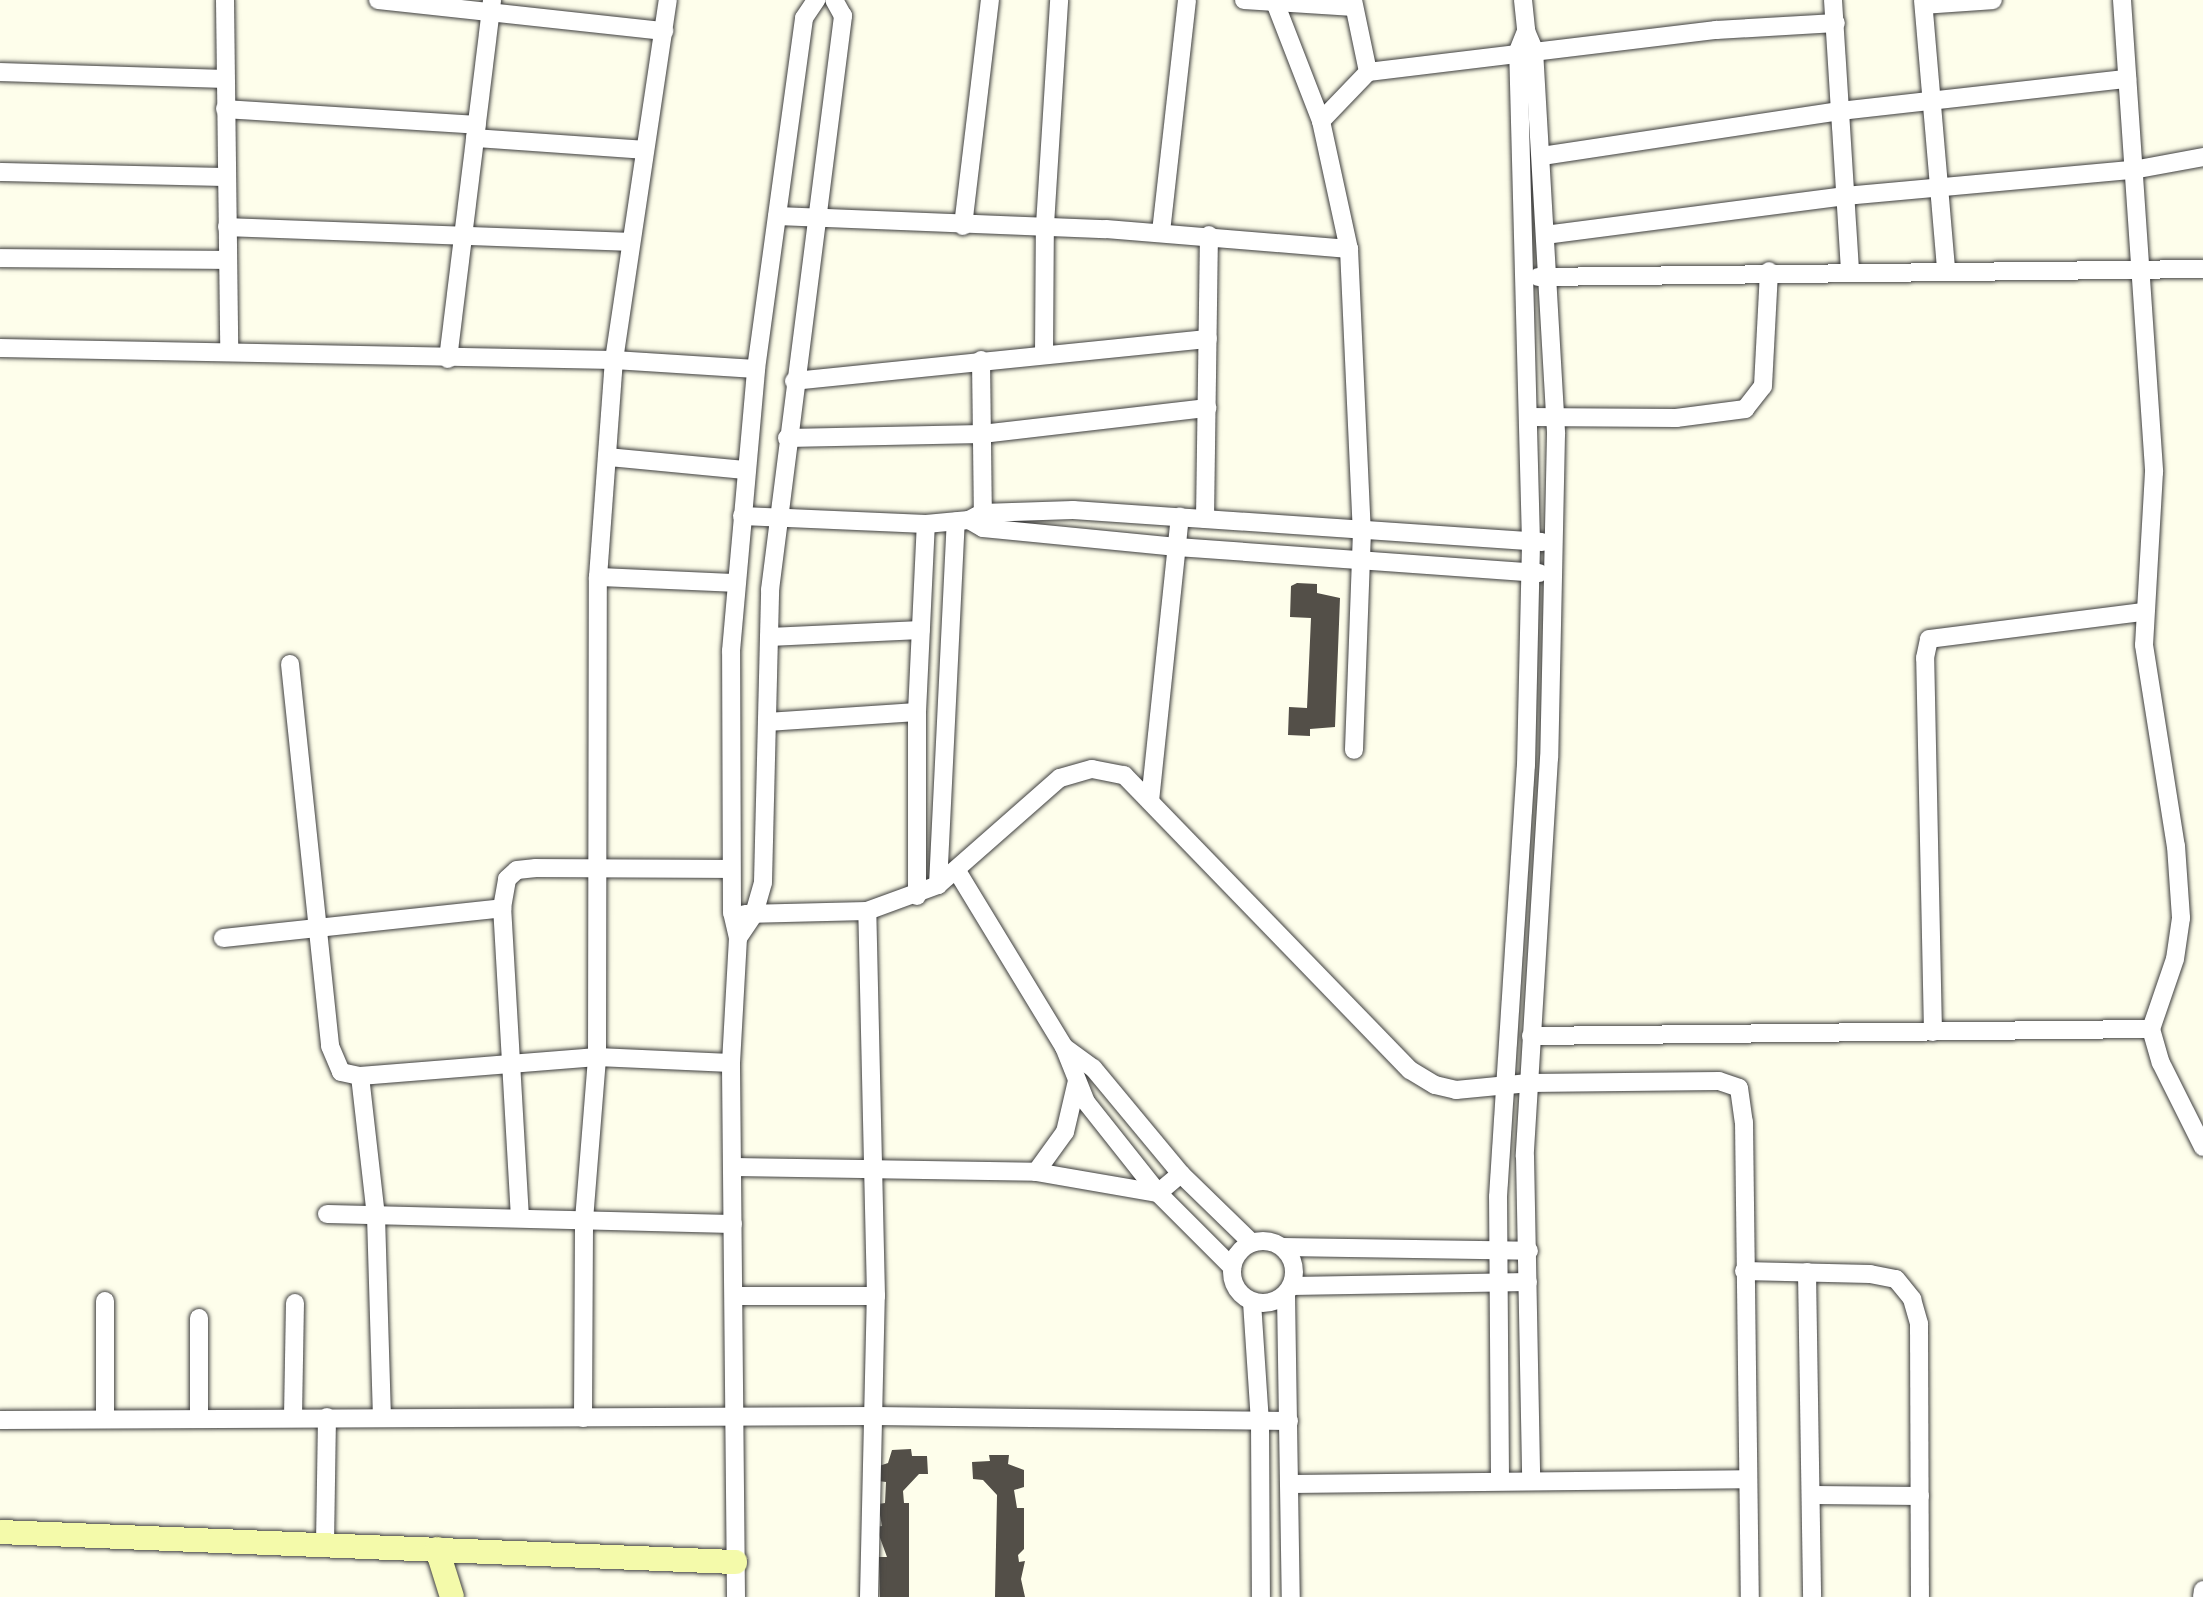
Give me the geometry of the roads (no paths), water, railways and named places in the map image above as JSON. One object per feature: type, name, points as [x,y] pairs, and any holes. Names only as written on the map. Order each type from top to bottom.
[{"type":"street","points":[[225,0],[229,351]]},
{"type":"street","points":[[377,0],[492,5],[664,31]]},
{"type":"street","points":[[583,1418],[584,1220],[597,1057],[600,868],[598,577],[614,360],[668,0]]},
{"type":"street","points":[[736,1597],[731,1063],[738,938],[732,913],[731,869],[735,583],[756,369],[804,18],[816,0]]},
{"type":"street","points":[[738,938],[754,914],[763,882],[769,637],[777,517],[843,16],[835,0]]},
{"type":"street","points":[[963,226],[990,0]]},
{"type":"street","points":[[1044,354],[1045,225],[1059,0]]},
{"type":"street","points":[[1161,232],[1187,0]]},
{"type":"street","points":[[1244,0],[1276,5],[1354,4],[1368,72]]},
{"type":"street","points":[[1500,1478],[1497,1253],[1502,1086],[1527,765],[1528,573],[1531,542],[1524,277],[1526,51],[1523,0]]},
{"type":"street","points":[[1833,0],[1850,269]]},
{"type":"street","points":[[1946,270],[1943,187],[1923,3],[1993,0]]},
{"type":"street","points":[[2122,0],[2154,472],[2144,645],[2176,846],[2181,918],[2175,959],[2151,1029],[2161,1063],[2203,1147]]},
{"type":"street","points":[[448,359],[492,5]]},
{"type":"street","points":[[1276,5],[1321,121],[1349,249],[1362,531],[1354,750]]},
{"type":"street","points":[[1321,121],[1368,72],[1526,51],[1836,23]]},
{"type":"street","points":[[1526,51],[1542,156],[1555,415],[1556,541],[1549,758],[1529,1083],[1531,1478]]},
{"type":"street","points":[[0,72],[225,79]]},
{"type":"street","points":[[1542,156],[1840,111],[2127,79]]},
{"type":"street","points":[[225,109],[476,131],[645,150]]},
{"type":"street","points":[[1545,235],[1845,196],[2133,170],[2203,157]]},
{"type":"street","points":[[0,172],[226,177]]},
{"type":"street","points":[[777,216],[963,226],[1045,225],[1209,235],[1349,249]]},
{"type":"street","points":[[227,227],[631,242]]},
{"type":"street","points":[[1205,519],[1209,235]]},
{"type":"street","points":[[0,258],[226,260]]},
{"type":"street","points":[[1524,277],[1850,269],[2140,272],[2203,269]]},
{"type":"street","points":[[1528,417],[1724,415],[1754,404],[1763,386],[1769,271]]},
{"type":"street","points":[[794,382],[981,360],[1208,339]]},
{"type":"street","points":[[0,348],[229,351],[448,359],[614,360],[756,369]]},
{"type":"street","points":[[938,885],[982,433],[981,360]]},
{"type":"street","points":[[787,438],[982,433],[1208,408]]},
{"type":"street","points":[[608,457],[746,470]]},
{"type":"street","points":[[742,516],[926,524],[1073,510],[1531,542],[1556,541]]},
{"type":"street","points":[[1150,801],[1180,517]]},
{"type":"street","points":[[972,521],[1177,547],[1553,574]]},
{"type":"street","points":[[917,896],[917,712],[926,524]]},
{"type":"street","points":[[598,577],[735,583]]},
{"type":"street","points":[[1933,1032],[1925,658],[1929,639],[2144,612]]},
{"type":"street","points":[[769,637],[921,630]]},
{"type":"street","points":[[290,664],[333,1057],[341,1072],[360,1076],[513,1060],[597,1057],[731,1063]]},
{"type":"street","points":[[767,722],[917,712]]},
{"type":"street","points":[[732,913],[867,911],[917,896],[957,871],[1060,778],[1092,769],[1124,775],[1410,1070],[1456,1090],[1529,1083],[1727,1081],[1739,1088],[1744,1122],[1745,1479],[1750,1597]]},
{"type":"street","points":[[520,1218],[503,888],[517,870],[731,869]]},
{"type":"street","points":[[957,871],[1065,1047],[1075,1082],[1158,1193],[1232,1267],[1236,1288],[1252,1302],[1270,1303],[1289,1290],[1528,1282]]},
{"type":"street","points":[[223,938],[502,908]]},
{"type":"street","points":[[867,911],[876,1169],[875,1416],[869,1597]]},
{"type":"street","points":[[1531,1036],[2151,1029]]},
{"type":"street","points":[[1065,1047],[1093,1068],[1181,1174],[1252,1243],[1283,1247],[1497,1253],[1529,1251]]},
{"type":"street","points":[[1037,1172],[1065,1132],[1075,1082],[1093,1068]]},
{"type":"street","points":[[360,1076],[376,1216],[382,1416]]},
{"type":"street","points":[[734,1167],[1037,1172],[1158,1193],[1181,1174]]},
{"type":"street","points":[[327,1214],[733,1224]]},
{"type":"street","points":[[1232,1267],[1252,1243]]},
{"type":"street","points":[[1283,1247],[1294,1265],[1289,1290],[1291,1597]]},
{"type":"street","points":[[1744,1271],[1807,1272],[1896,1279],[1912,1298],[1919,1324],[1920,1597]]},
{"type":"street","points":[[1807,1272],[1813,1495],[1812,1597]]},
{"type":"street","points":[[735,1296],[876,1296]]},
{"type":"street","points":[[105,1301],[105,1419]]},
{"type":"street","points":[[1252,1302],[1260,1421],[1261,1597]]},
{"type":"street","points":[[293,1417],[295,1303]]},
{"type":"street","points":[[199,1318],[199,1418]]},
{"type":"street","points":[[0,1420],[382,1416],[735,1420],[875,1416],[1289,1421]]},
{"type":"street","points":[[325,1544],[327,1417]]},
{"type":"street","points":[[1291,1484],[1500,1478],[1745,1479]]},
{"type":"street","points":[[1813,1495],[1920,1496]]},
{"type":"street","points":[[0,1532],[736,1562]]},
{"type":"street","points":[[437,1549],[452,1597]]},
{"type":"street","points":[[2202,1597],[2203,1590]]}]
